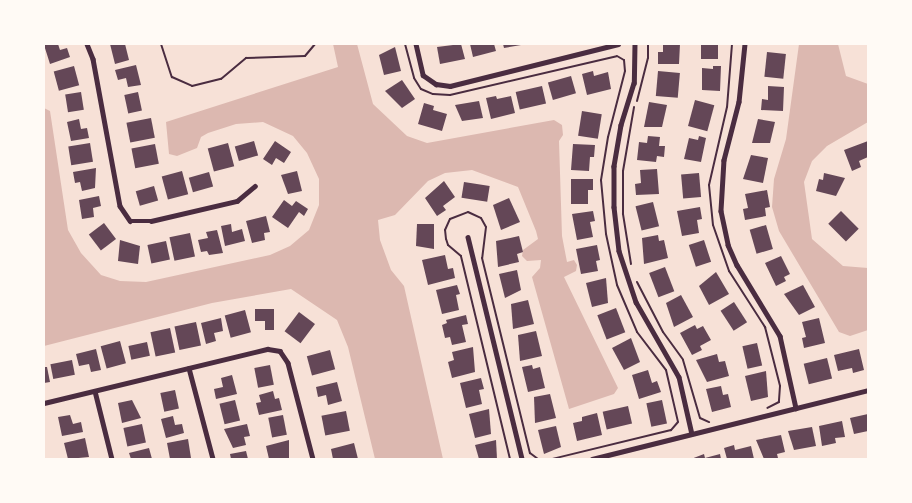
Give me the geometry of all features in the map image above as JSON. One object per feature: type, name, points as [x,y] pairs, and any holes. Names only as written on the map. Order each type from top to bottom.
[{"type":"street","points":[[87,44],[93,59],[120,206],[130,221],[151,221],[237,201],[255,186]]},
{"type":"street","points":[[416,44],[423,75],[428,80],[450,86],[618,44]]},
{"type":"street","points":[[635,44],[634,83],[621,125],[614,166],[614,207],[619,251],[636,302],[678,377],[692,434]]},
{"type":"street","points":[[745,44],[739,102],[724,160],[721,211],[728,245],[736,265],[780,336],[796,408]]},
{"type":"street","points":[[468,236],[522,459]]},
{"type":"street","points":[[44,403],[268,349],[280,351],[288,363],[313,459]]},
{"type":"street","points":[[189,368],[213,459]]},
{"type":"street","points":[[592,459],[868,390]]},
{"type":"street","points":[[95,391],[112,459]]},
{"type":"path","points":[[161,44],[172,77],[192,86],[221,79],[246,58],[305,56],[315,44]]},
{"type":"path","points":[[406,44],[414,78],[422,89],[433,94],[450,94],[617,56],[624,60],[623,78],[608,137],[601,180],[606,234],[617,284],[637,332],[666,370],[678,422],[671,430],[552,459]]},
{"type":"path","points":[[634,272],[624,214],[623,171],[635,105],[648,58],[648,44]]},
{"type":"path","points":[[732,44],[727,107],[714,159],[710,194],[717,243],[729,272],[765,327],[780,386],[780,402],[765,408]]},
{"type":"path","points":[[636,280],[687,370],[700,418],[709,422],[718,420]]},
{"type":"shaded area","points":[[333,44],[357,44],[373,104],[407,136],[427,143],[554,120],[562,125],[563,135],[559,141],[562,236],[567,262],[574,260],[577,265],[576,271],[564,277],[618,388],[614,394],[569,409],[532,277],[540,268],[541,260],[527,261],[522,256],[523,250],[538,239],[536,231],[518,187],[472,170],[445,173],[428,181],[395,215],[378,220],[380,240],[391,270],[404,286],[443,459],[375,459],[348,347],[337,320],[291,289],[212,303],[44,346],[44,108],[50,111],[68,230],[81,253],[101,275],[120,281],[146,282],[270,255],[290,246],[309,230],[319,205],[319,179],[307,153],[293,136],[263,122],[236,124],[208,133],[201,137],[197,148],[177,156],[169,154],[166,122],[338,67]]},
{"type":"shaded area","points":[[799,44],[838,44],[846,76],[868,84],[868,122],[827,146],[812,161],[804,182],[812,239],[843,266],[868,268],[868,330],[850,336],[839,332],[779,231],[772,207],[774,179],[786,139]]},
{"type":"building","points":[[58,44],[60,50],[67,48],[70,57],[50,64],[44,45]]},
{"type":"building","points":[[110,44],[125,44],[129,60],[115,64]]},
{"type":"building","points":[[461,44],[465,59],[440,64],[437,47]]},
{"type":"building","points":[[470,44],[494,44],[496,51],[473,57]]},
{"type":"building","points":[[503,44],[521,44],[521,45],[504,48]]},
{"type":"building","points":[[663,44],[680,44],[679,64],[658,64],[658,52],[663,52]]},
{"type":"building","points":[[701,44],[718,44],[718,59],[701,59]]},
{"type":"building","points":[[395,47],[401,71],[384,75],[379,55]]},
{"type":"building","points":[[767,52],[786,54],[783,79],[764,77]]},
{"type":"building","points":[[136,65],[141,85],[128,87],[126,78],[118,80],[115,70]]},
{"type":"building","points":[[74,66],[79,85],[59,91],[54,71]]},
{"type":"building","points":[[713,66],[721,66],[720,91],[702,90],[702,68],[713,69]]},
{"type":"building","points":[[593,71],[594,76],[608,72],[611,89],[587,95],[582,74]]},
{"type":"building","points":[[658,71],[680,73],[678,98],[656,96]]},
{"type":"building","points":[[571,76],[576,93],[553,100],[548,83]]},
{"type":"building","points":[[402,80],[415,99],[402,108],[385,91]]},
{"type":"building","points":[[542,86],[546,104],[520,110],[516,92]]},
{"type":"building","points":[[768,86],[784,87],[783,111],[761,110],[762,99],[768,100]]},
{"type":"building","points":[[81,92],[84,110],[68,112],[65,95]]},
{"type":"building","points":[[138,92],[142,111],[128,113],[124,95]]},
{"type":"building","points":[[496,96],[497,99],[511,96],[515,113],[491,119],[486,98]]},
{"type":"building","points":[[695,100],[714,105],[707,131],[688,126]]},
{"type":"building","points":[[479,101],[483,118],[462,121],[455,105]]},
{"type":"building","points":[[649,102],[667,105],[662,127],[644,127]]},
{"type":"building","points":[[424,103],[434,106],[433,110],[447,114],[442,131],[418,124]]},
{"type":"building","points":[[582,111],[602,114],[598,139],[578,136]]},
{"type":"building","points":[[151,118],[155,138],[130,142],[126,123]]},
{"type":"building","points":[[79,119],[81,129],[87,128],[89,138],[71,141],[67,122]]},
{"type":"building","points":[[758,119],[775,122],[770,143],[752,143]]},
{"type":"building","points":[[648,136],[660,137],[659,146],[665,146],[664,157],[657,156],[656,162],[637,160],[639,142],[647,143]]},
{"type":"building","points":[[699,136],[706,138],[701,162],[684,159],[689,138],[698,140]]},
{"type":"building","points":[[254,141],[258,155],[239,161],[235,147]]},
{"type":"building","points":[[275,141],[291,152],[284,163],[276,158],[272,165],[263,159]]},
{"type":"building","points":[[868,141],[868,157],[859,161],[861,167],[852,171],[844,150]]},
{"type":"building","points":[[90,143],[93,162],[71,165],[68,146]]},
{"type":"building","points":[[228,143],[234,166],[214,172],[208,148]]},
{"type":"building","points":[[155,144],[159,164],[135,168],[131,149]]},
{"type":"building","points":[[573,144],[595,145],[594,157],[590,157],[589,171],[571,170]]},
{"type":"building","points":[[751,155],[768,158],[763,183],[743,179]]},
{"type":"building","points":[[96,168],[95,188],[82,191],[80,182],[75,183],[73,172]]},
{"type":"building","points":[[657,169],[659,194],[636,195],[635,184],[641,183],[640,170]]},
{"type":"building","points":[[182,171],[188,194],[168,200],[162,176]]},
{"type":"building","points":[[297,171],[302,191],[288,194],[281,175]]},
{"type":"building","points":[[209,172],[213,186],[193,192],[189,178]]},
{"type":"building","points":[[699,173],[701,197],[683,198],[681,175]]},
{"type":"building","points":[[824,173],[845,178],[836,196],[816,191],[819,179],[823,180]]},
{"type":"building","points":[[571,179],[593,179],[593,190],[588,190],[588,204],[571,204]]},
{"type":"building","points":[[444,181],[455,197],[443,206],[446,210],[437,216],[425,198]]},
{"type":"building","points":[[464,182],[490,186],[487,202],[461,198]]},
{"type":"building","points":[[154,186],[158,200],[140,206],[136,191]]},
{"type":"building","points":[[767,190],[770,207],[765,208],[766,216],[745,220],[743,209],[748,208],[745,194]]},
{"type":"building","points":[[99,196],[101,206],[93,208],[94,217],[82,219],[79,200]]},
{"type":"building","points":[[509,198],[520,222],[501,230],[493,205]]},
{"type":"building","points":[[284,200],[292,206],[296,201],[308,209],[304,216],[299,212],[288,228],[272,217]]},
{"type":"building","points":[[653,202],[659,226],[642,231],[636,206]]},
{"type":"building","points":[[700,207],[702,219],[697,220],[699,233],[682,236],[677,211]]},
{"type":"building","points":[[593,211],[595,221],[590,222],[593,237],[577,240],[572,214]]},
{"type":"building","points":[[841,211],[859,229],[846,241],[828,224]]},
{"type":"building","points":[[266,216],[270,232],[264,233],[265,240],[252,243],[246,221]]},
{"type":"building","points":[[104,223],[116,239],[101,250],[89,234]]},
{"type":"building","points":[[231,224],[232,232],[242,229],[245,241],[225,246],[221,226]]},
{"type":"building","points":[[417,224],[434,224],[434,249],[416,246]]},
{"type":"building","points":[[766,225],[773,249],[757,254],[750,230]]},
{"type":"building","points":[[217,230],[223,253],[209,255],[207,251],[201,252],[198,240],[208,238],[206,232]]},
{"type":"building","points":[[190,233],[195,256],[174,261],[169,237]]},
{"type":"building","points":[[658,235],[659,241],[664,240],[668,258],[644,264],[642,238]]},
{"type":"building","points":[[519,236],[523,252],[517,254],[519,262],[498,267],[496,241]]},
{"type":"building","points":[[120,240],[140,246],[138,264],[118,261]]},
{"type":"building","points":[[704,240],[711,262],[696,267],[689,245]]},
{"type":"building","points":[[166,241],[170,260],[151,264],[147,245]]},
{"type":"building","points":[[597,245],[600,260],[596,261],[598,271],[581,274],[576,249]]},
{"type":"building","points":[[445,255],[448,269],[453,268],[455,278],[428,285],[422,260]]},
{"type":"building","points":[[781,256],[790,274],[784,277],[786,281],[776,286],[765,263]]},
{"type":"building","points":[[665,267],[674,291],[658,297],[649,273]]},
{"type":"building","points":[[517,270],[521,290],[505,298],[499,274]]},
{"type":"building","points":[[716,272],[729,294],[709,305],[699,286]]},
{"type":"building","points":[[606,278],[608,303],[592,307],[586,283]]},
{"type":"building","points":[[457,285],[460,294],[456,295],[459,310],[442,314],[436,290]]},
{"type":"building","points":[[803,285],[815,307],[799,315],[784,294]]},
{"type":"building","points":[[681,295],[693,317],[674,327],[666,303]]},
{"type":"building","points":[[528,300],[534,324],[513,329],[511,304]]},
{"type":"building","points":[[734,302],[747,322],[734,331],[721,311]]},
{"type":"building","points":[[616,308],[625,332],[607,339],[597,315]]},
{"type":"building","points":[[255,309],[274,309],[274,330],[265,330],[265,321],[255,321]]},
{"type":"building","points":[[245,310],[251,332],[231,338],[225,315]]},
{"type":"building","points":[[299,312],[315,324],[301,343],[285,331]]},
{"type":"building","points":[[466,315],[468,324],[462,325],[466,342],[452,345],[450,337],[445,338],[442,325],[447,323],[446,320]]},
{"type":"building","points":[[221,318],[223,331],[214,333],[216,341],[206,344],[201,323]]},
{"type":"building","points":[[819,318],[825,343],[804,348],[802,338],[806,337],[802,322]]},
{"type":"building","points":[[196,322],[201,345],[179,350],[174,327]]},
{"type":"building","points":[[695,325],[697,329],[703,326],[711,340],[700,346],[702,350],[692,355],[680,333]]},
{"type":"building","points":[[170,328],[175,352],[156,357],[150,332]]},
{"type":"building","points":[[536,331],[542,356],[520,361],[518,335]]},
{"type":"building","points":[[631,338],[640,362],[624,370],[612,348]]},
{"type":"building","points":[[120,341],[126,363],[107,368],[101,346]]},
{"type":"building","points":[[147,342],[150,356],[131,360],[128,346]]},
{"type":"building","points":[[757,343],[762,365],[748,369],[742,346]]},
{"type":"building","points":[[473,347],[475,372],[452,378],[448,362],[454,360],[452,352]]},
{"type":"building","points":[[96,349],[101,370],[91,372],[89,364],[79,366],[76,354]]},
{"type":"building","points":[[859,349],[864,370],[853,373],[852,368],[838,371],[834,355]]},
{"type":"building","points":[[330,350],[335,369],[312,376],[307,356]]},
{"type":"building","points":[[717,354],[719,362],[725,361],[729,376],[707,382],[696,360]]},
{"type":"building","points":[[827,358],[832,378],[809,384],[804,364]]},
{"type":"building","points":[[72,360],[75,375],[53,379],[50,364]]},
{"type":"building","points":[[270,365],[274,385],[258,388],[254,368]]},
{"type":"building","points":[[532,365],[533,369],[540,367],[545,388],[528,392],[522,367]]},
{"type":"building","points":[[44,367],[47,367],[50,382],[44,383]]},
{"type":"building","points":[[648,370],[652,383],[657,381],[661,392],[639,399],[632,375]]},
{"type":"building","points":[[766,371],[768,397],[751,401],[745,376]]},
{"type":"building","points":[[232,375],[237,394],[216,399],[214,389],[223,387],[221,378]]},
{"type":"building","points":[[481,378],[484,389],[479,390],[482,404],[466,408],[460,383]]},
{"type":"building","points":[[337,382],[342,401],[328,405],[326,395],[318,397],[316,387]]},
{"type":"building","points":[[721,386],[723,395],[728,394],[731,407],[712,412],[706,389]]},
{"type":"building","points":[[175,390],[179,409],[164,412],[160,393]]},
{"type":"building","points":[[273,391],[275,399],[279,398],[282,410],[259,415],[256,403],[261,402],[259,395]]},
{"type":"building","points":[[550,394],[556,418],[535,423],[534,397]]},
{"type":"building","points":[[132,400],[141,418],[122,423],[118,403]]},
{"type":"building","points":[[235,400],[240,420],[225,424],[219,404]]},
{"type":"building","points":[[662,400],[667,423],[651,427],[646,403]]},
{"type":"building","points":[[628,406],[632,424],[607,429],[603,412]]},
{"type":"building","points":[[489,409],[491,434],[475,438],[469,414]]},
{"type":"building","points":[[346,411],[350,431],[325,435],[321,416]]},
{"type":"building","points":[[597,413],[602,435],[577,441],[573,423],[582,421],[582,417]]},
{"type":"building","points":[[868,414],[868,431],[854,434],[850,418]]},
{"type":"building","points":[[70,415],[73,424],[81,422],[83,432],[62,436],[58,417]]},
{"type":"building","points":[[283,415],[287,435],[272,437],[268,418]]},
{"type":"building","points":[[173,416],[175,425],[182,424],[184,433],[166,438],[161,419]]},
{"type":"building","points":[[842,421],[845,437],[835,438],[836,443],[822,446],[819,426]]},
{"type":"building","points":[[142,424],[146,443],[127,447],[123,428]]},
{"type":"building","points":[[247,424],[250,436],[244,437],[246,445],[233,448],[224,429]]},
{"type":"building","points":[[556,426],[561,447],[544,454],[538,430]]},
{"type":"building","points":[[812,427],[816,446],[794,450],[788,431]]},
{"type":"building","points":[[781,435],[785,452],[777,454],[778,458],[764,459],[756,440]]},
{"type":"building","points":[[85,438],[89,457],[68,459],[64,443]]},
{"type":"building","points":[[188,439],[191,458],[170,459],[167,443]]},
{"type":"building","points":[[289,440],[289,459],[269,459],[266,446]]},
{"type":"building","points":[[496,440],[497,459],[479,459],[475,445]]},
{"type":"building","points":[[354,443],[358,459],[333,459],[331,449]]},
{"type":"building","points":[[734,445],[735,450],[751,446],[754,459],[727,459],[724,448]]},
{"type":"building","points":[[149,448],[152,459],[131,459],[129,453]]},
{"type":"building","points":[[246,451],[248,459],[231,459],[230,454]]},
{"type":"building","points":[[704,454],[705,458],[720,454],[721,459],[691,459]]}]
